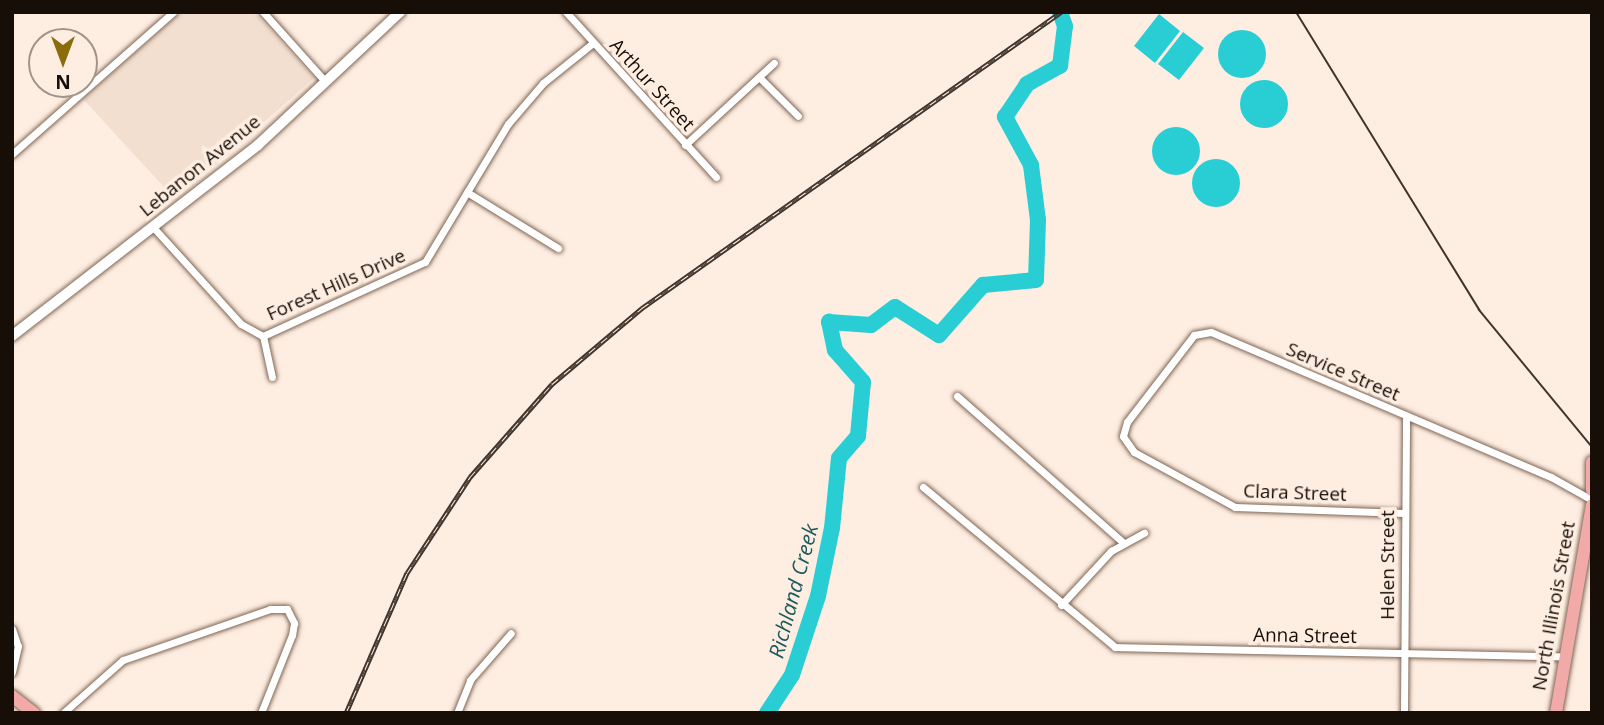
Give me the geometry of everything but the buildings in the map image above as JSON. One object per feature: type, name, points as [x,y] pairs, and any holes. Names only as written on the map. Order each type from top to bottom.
[{"type":"main road","name":"Lebanon Avenue","points":[[12,336],[258,145],[400,12]]},
{"type":"main road","points":[[1592,462],[1592,490]]},
{"type":"main road","name":"North Illinois Street","points":[[1556,713],[1562,656],[1592,505]]},
{"type":"main road","points":[[12,696],[34,713]]},
{"type":"street","points":[[12,154],[173,12]]},
{"type":"street","points":[[263,12],[325,82]]},
{"type":"street","name":"Arthur Street","points":[[566,12],[716,177]]},
{"type":"street","name":"Forest Hills Drive","points":[[153,227],[242,324],[264,335],[425,262],[508,124],[543,83],[593,43]]},
{"type":"street","points":[[685,145],[774,62]]},
{"type":"street","points":[[759,77],[798,116]]},
{"type":"street","points":[[467,192],[558,248]]},
{"type":"street","name":"Service Street","points":[[1123,436],[1127,422],[1194,335],[1211,332],[1551,477],[1592,499]]},
{"type":"street","points":[[264,335],[272,377]]},
{"type":"street","points":[[957,396],[1124,543]]},
{"type":"street","name":"Helen Street","points":[[1404,713],[1406,416]]},
{"type":"street","name":"Clara Street","points":[[1123,436],[1134,452],[1235,507],[1404,513]]},
{"type":"street","name":"Anna Street","points":[[922,487],[1061,605],[1115,647],[1562,656]]},
{"type":"street","points":[[1061,605],[1111,551],[1144,533]]},
{"type":"street","points":[[63,713],[123,660],[270,609],[287,608],[295,622],[292,635],[261,713]]},
{"type":"street","points":[[12,629],[18,646],[12,672]]},
{"type":"street","points":[[457,713],[470,680],[510,633]]},
{"type":"shaded area","points":[[182,12],[254,12],[314,78],[176,200],[83,99],[98,98],[98,86]]},
{"type":"water","points":[[1159,14],[1180,31],[1155,63],[1134,46]]},
{"type":"water","points":[[1242,30],[1259,37],[1266,54],[1259,71],[1242,78],[1225,71],[1218,54],[1225,37]]},
{"type":"water","points":[[1183,32],[1204,48],[1179,80],[1158,64]]},
{"type":"water","points":[[1264,80],[1281,87],[1288,104],[1281,121],[1264,128],[1247,121],[1240,104],[1247,87]]},
{"type":"water","points":[[1176,127],[1193,134],[1200,151],[1193,168],[1176,175],[1159,168],[1152,151],[1159,134]]},
{"type":"water","points":[[1216,159],[1233,166],[1240,183],[1233,200],[1216,207],[1199,200],[1192,183],[1199,166]]},
{"type":"waterway","name":"Richland Creek","points":[[767,713],[792,675],[818,596],[832,528],[839,458],[858,436],[863,382],[835,350],[829,322],[871,325],[895,307],[939,335],[983,285],[1036,280],[1038,220],[1031,165],[1005,117],[1027,84],[1060,66],[1065,26],[1060,12]]},
{"type":"tram line","points":[[1296,12],[1479,310],[1592,447]]},
{"type":"railway","points":[[346,713],[407,573],[470,477],[552,384],[642,308],[1061,12]]}]
